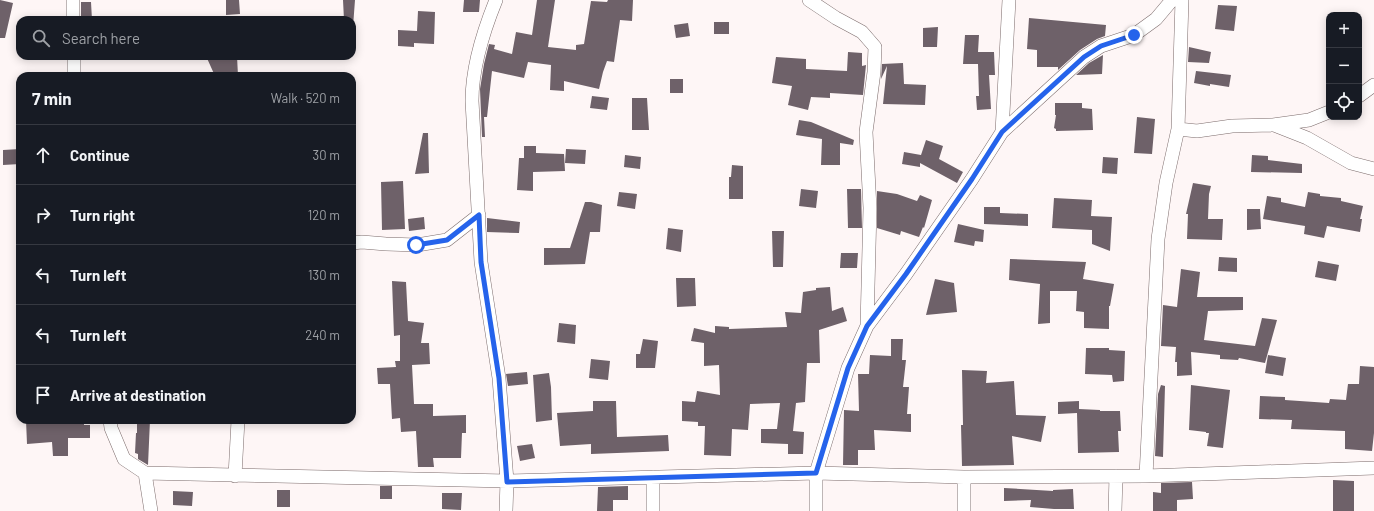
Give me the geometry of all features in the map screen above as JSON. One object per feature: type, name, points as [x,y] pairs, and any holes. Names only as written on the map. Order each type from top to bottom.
[{"type":"street","points":[[73,0],[73,16]]},
{"type":"street","points":[[496,0],[490,13],[477,58],[472,86],[481,262],[499,378],[507,482],[506,511]]},
{"type":"street","points":[[809,0],[836,18],[862,32],[874,47],[874,72],[866,132],[870,208],[867,326]]},
{"type":"street","points":[[1002,132],[1009,0]]},
{"type":"street","points":[[816,511],[816,473],[848,368],[867,326],[906,274],[972,179],[1002,132],[1084,57],[1101,46],[1134,35],[1156,19],[1172,0]]},
{"type":"street","points":[[1146,476],[1158,239],[1166,183],[1178,129],[1182,0]]},
{"type":"street","points":[[74,60],[74,72]]},
{"type":"street","points":[[1362,94],[1374,85]]},
{"type":"street","points":[[1178,129],[1197,131],[1232,126],[1272,125],[1309,120],[1326,113]]},
{"type":"street","points":[[1272,125],[1307,138],[1351,162],[1374,168]]},
{"type":"street","points":[[356,243],[416,245],[447,240],[479,215]]},
{"type":"street","points":[[110,424],[124,459],[145,474],[507,482],[816,473],[964,477],[1146,476],[1374,468]]},
{"type":"street","points":[[235,476],[238,424]]},
{"type":"street","points":[[145,474],[151,511]]},
{"type":"street","points":[[1116,476],[1116,511]]},
{"type":"street","points":[[653,477],[653,511]]},
{"type":"street","points":[[964,477],[964,511]]},
{"type":"building","points":[[0,0],[13,3],[5,38],[0,38]]},
{"type":"building","points":[[226,0],[239,0],[240,14],[226,15]]},
{"type":"building","points":[[343,0],[355,0],[354,16],[344,16]]},
{"type":"building","points":[[464,0],[480,0],[479,12],[463,12]]},
{"type":"building","points":[[537,0],[555,0],[548,47],[576,50],[576,45],[584,44],[591,1],[607,2],[608,0],[633,0],[632,21],[620,20],[614,62],[607,61],[599,89],[564,81],[564,91],[550,90],[551,65],[528,62],[524,78],[492,71],[487,117],[484,117],[485,137],[482,137],[480,89],[489,44],[495,45],[494,49],[512,54],[516,32],[532,35]]},
{"type":"building","points":[[81,2],[91,2],[92,16],[81,16]]},
{"type":"building","points":[[1218,5],[1237,6],[1234,31],[1215,29]]},
{"type":"building","points":[[418,11],[435,12],[434,44],[414,43],[414,47],[398,46],[398,30],[417,31]]},
{"type":"building","points":[[1029,18],[1106,25],[1105,36],[1097,39],[1080,50],[1058,70],[1058,67],[1037,67],[1037,50],[1027,49]]},
{"type":"building","points":[[714,22],[729,22],[729,34],[714,34]]},
{"type":"building","points":[[688,23],[690,36],[676,38],[674,25]]},
{"type":"building","points":[[938,27],[937,47],[923,47],[923,28]]},
{"type":"building","points":[[965,35],[979,35],[978,52],[994,52],[995,75],[989,75],[991,109],[977,110],[976,96],[979,96],[978,64],[963,64]]},
{"type":"building","points":[[1189,47],[1211,52],[1209,63],[1188,62]]},
{"type":"building","points":[[848,52],[862,53],[862,66],[866,65],[863,95],[830,93],[830,98],[811,97],[808,110],[788,105],[792,86],[772,83],[776,57],[806,59],[806,69],[847,71]]},
{"type":"building","points":[[1103,55],[1102,74],[1076,75],[1089,63]]},
{"type":"building","points":[[208,60],[237,60],[238,72],[213,72]]},
{"type":"building","points":[[903,63],[904,84],[926,85],[925,105],[883,104],[887,66],[881,79],[882,64]]},
{"type":"building","points":[[1196,71],[1231,75],[1229,87],[1194,83]]},
{"type":"building","points":[[670,79],[683,79],[683,93],[670,93]]},
{"type":"building","points":[[592,96],[609,98],[607,110],[590,108]]},
{"type":"building","points":[[632,98],[647,98],[649,130],[632,130]]},
{"type":"building","points":[[1055,103],[1082,103],[1082,108],[1092,109],[1093,130],[1056,131],[1054,128],[1056,115]]},
{"type":"building","points":[[1137,117],[1155,119],[1152,154],[1134,153]]},
{"type":"building","points":[[799,120],[811,122],[854,140],[853,145],[840,143],[840,165],[821,165],[822,139],[796,135]]},
{"type":"building","points":[[423,133],[428,133],[429,173],[415,174]]},
{"type":"building","points":[[926,140],[943,146],[939,159],[963,172],[957,183],[920,163],[920,167],[902,164],[904,152],[921,155]]},
{"type":"building","points":[[524,146],[536,146],[536,153],[564,154],[565,171],[533,172],[533,191],[517,190],[519,158],[524,158]]},
{"type":"building","points":[[16,149],[16,164],[3,165],[3,150]]},
{"type":"building","points":[[566,149],[586,150],[585,164],[565,163]]},
{"type":"building","points":[[625,155],[641,157],[640,169],[624,167]]},
{"type":"building","points":[[1252,155],[1268,156],[1268,160],[1302,164],[1302,173],[1251,172]]},
{"type":"building","points":[[1103,157],[1118,158],[1117,174],[1102,173]]},
{"type":"building","points":[[732,165],[743,166],[743,199],[729,199],[729,177],[731,177]]},
{"type":"building","points":[[403,181],[405,229],[382,230],[381,182]]},
{"type":"building","points":[[1193,183],[1211,186],[1209,194],[1208,219],[1223,219],[1222,240],[1187,239],[1188,214],[1186,214]]},
{"type":"building","points":[[801,189],[818,191],[816,208],[799,206]]},
{"type":"building","points":[[847,189],[861,189],[862,228],[848,228]]},
{"type":"building","points":[[877,191],[897,194],[917,201],[920,195],[932,200],[924,228],[923,227],[919,237],[901,231],[900,235],[877,228]]},
{"type":"building","points":[[619,192],[637,194],[635,209],[617,206]]},
{"type":"building","points":[[1308,192],[1320,194],[1320,196],[1341,198],[1341,201],[1363,206],[1360,219],[1362,219],[1360,232],[1327,226],[1324,238],[1304,234],[1305,226],[1263,219],[1267,196],[1281,198],[1281,202],[1305,207]]},
{"type":"building","points":[[1054,198],[1092,200],[1091,216],[1112,217],[1110,251],[1092,244],[1092,230],[1052,228]]},
{"type":"building","points":[[585,202],[602,205],[600,232],[590,232],[585,264],[544,265],[544,248],[570,248]]},
{"type":"building","points":[[984,207],[1000,207],[1000,213],[1028,214],[1028,226],[984,224]]},
{"type":"building","points":[[1247,209],[1260,209],[1261,229],[1247,230]]},
{"type":"building","points":[[424,217],[425,229],[409,231],[408,219]]},
{"type":"building","points":[[487,218],[520,222],[519,233],[487,232]]},
{"type":"building","points":[[958,224],[984,230],[983,242],[975,241],[974,246],[954,242]]},
{"type":"building","points":[[668,228],[683,230],[681,252],[666,249]]},
{"type":"building","points":[[772,231],[784,231],[783,267],[773,267]]},
{"type":"building","points":[[841,253],[858,253],[857,268],[840,268]]},
{"type":"building","points":[[1219,257],[1237,258],[1237,272],[1218,271]]},
{"type":"building","points":[[1010,259],[1086,262],[1083,279],[1114,284],[1109,306],[1109,329],[1084,328],[1084,312],[1076,311],[1077,291],[1050,291],[1050,323],[1038,324],[1040,284],[1009,280]]},
{"type":"building","points":[[1318,261],[1339,265],[1336,281],[1315,277]]},
{"type":"building","points":[[1181,269],[1200,272],[1197,297],[1243,297],[1243,310],[1208,311],[1204,340],[1255,346],[1262,318],[1277,320],[1265,363],[1239,358],[1238,360],[1220,359],[1220,355],[1191,352],[1192,375],[1177,376],[1177,362],[1175,362],[1176,347],[1161,346],[1163,305],[1177,307]]},
{"type":"building","points":[[676,278],[695,278],[696,306],[677,307]]},
{"type":"building","points":[[935,279],[954,283],[957,312],[926,315]]},
{"type":"building","points":[[392,281],[406,282],[408,321],[424,323],[421,343],[429,343],[430,364],[412,365],[414,404],[433,404],[433,416],[466,415],[466,433],[462,433],[461,458],[433,458],[434,467],[418,467],[416,431],[401,432],[400,418],[392,419],[390,384],[378,384],[377,368],[396,367],[395,361],[400,361],[400,335],[394,336]]},
{"type":"building","points":[[830,287],[832,311],[843,307],[847,321],[819,330],[820,363],[807,363],[805,402],[796,403],[793,431],[804,432],[803,454],[788,454],[788,444],[761,443],[761,429],[777,429],[780,403],[750,404],[748,430],[732,429],[731,456],[704,455],[705,426],[698,426],[698,422],[682,421],[682,401],[695,402],[697,391],[720,395],[719,365],[704,366],[704,343],[691,341],[694,328],[715,333],[715,326],[729,327],[729,329],[787,327],[785,312],[801,313],[803,292],[816,290],[816,288]]},
{"type":"building","points":[[559,323],[576,325],[575,344],[557,342]]},
{"type":"building","points":[[643,339],[658,341],[655,368],[636,368],[636,354],[640,354]]},
{"type":"building","points":[[891,339],[903,339],[902,360],[906,360],[903,387],[909,387],[907,414],[911,414],[911,432],[874,430],[875,450],[858,450],[858,465],[843,465],[844,410],[859,411],[858,374],[869,374],[870,355],[891,356]]},
{"type":"building","points":[[1086,348],[1109,348],[1109,350],[1125,351],[1124,381],[1113,382],[1112,375],[1085,374]]},
{"type":"building","points":[[1268,355],[1286,358],[1283,376],[1265,373]]},
{"type":"building","points":[[591,359],[610,361],[608,380],[589,378]]},
{"type":"building","points":[[1360,366],[1374,367],[1374,433],[1372,451],[1345,449],[1345,431],[1291,429],[1292,420],[1259,419],[1260,396],[1285,397],[1285,400],[1329,403],[1330,399],[1346,400],[1348,384],[1359,384]]},
{"type":"building","points":[[962,370],[987,371],[986,383],[1014,381],[1016,415],[1046,416],[1041,442],[1012,436],[1014,465],[962,466]]},
{"type":"building","points":[[527,372],[528,384],[508,386],[506,374]]},
{"type":"building","points":[[549,373],[552,420],[536,422],[533,375]]},
{"type":"building","points":[[1161,385],[1165,386],[1163,457],[1155,456],[1158,394]]},
{"type":"building","points":[[1191,385],[1230,390],[1223,448],[1207,446],[1209,433],[1189,430]]},
{"type":"building","points":[[593,401],[616,401],[617,437],[668,435],[669,451],[591,454],[591,444],[560,446],[557,413],[593,411]]},
{"type":"building","points":[[1079,401],[1079,409],[1120,411],[1121,431],[1118,431],[1119,452],[1078,453],[1077,413],[1058,414],[1058,402]]},
{"type":"building","points":[[26,424],[90,425],[90,438],[68,438],[68,456],[53,456],[52,442],[27,444]]},
{"type":"building","points":[[137,424],[150,424],[148,465],[138,459],[138,454],[135,453]]},
{"type":"building","points":[[532,444],[535,458],[520,461],[517,446]]},
{"type":"building","points":[[1333,480],[1354,481],[1354,511],[1333,511]]},
{"type":"building","points":[[1192,482],[1193,499],[1177,500],[1177,511],[1153,511],[1153,492],[1161,493],[1161,483]]},
{"type":"building","points":[[380,486],[392,486],[392,499],[380,499]]},
{"type":"building","points":[[628,486],[628,500],[613,500],[613,511],[597,511],[598,487]]},
{"type":"building","points":[[1004,488],[1053,491],[1073,489],[1074,509],[1030,507],[1031,500],[1004,501]]},
{"type":"building","points":[[277,490],[290,490],[290,507],[277,507]]},
{"type":"building","points":[[173,491],[193,492],[192,506],[173,505]]},
{"type":"building","points":[[442,493],[462,493],[461,510],[442,509]]},
{"type":"route","points":[[416,245],[447,240],[479,215],[481,262],[499,378],[507,482],[816,473],[848,368],[867,326],[906,274],[972,179],[1002,132],[1084,57],[1101,46],[1134,35]]}]
